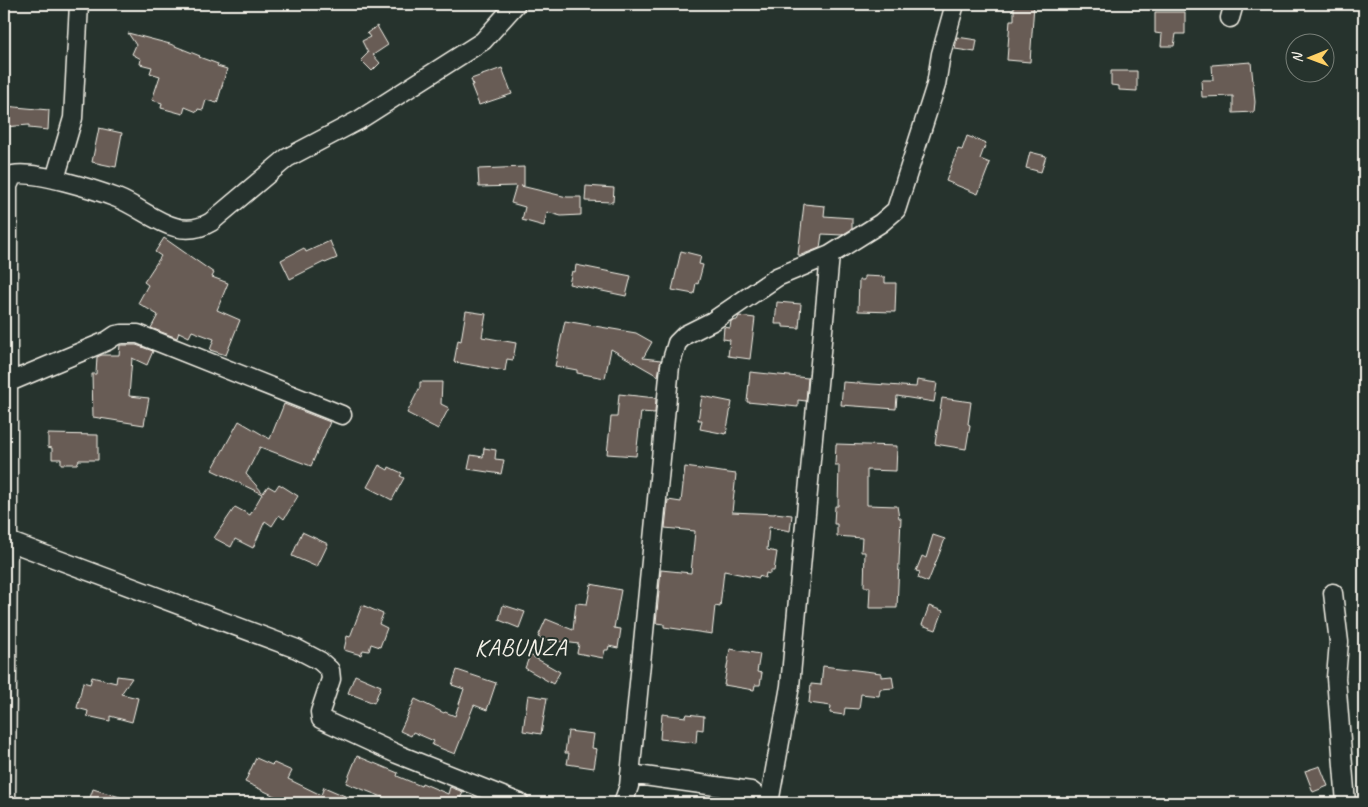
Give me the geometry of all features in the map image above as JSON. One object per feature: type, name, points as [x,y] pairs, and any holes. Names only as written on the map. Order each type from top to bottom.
[{"type":"street","points":[[55,179],[73,118],[79,4]]},
{"type":"street","points":[[483,40],[501,4]]},
{"type":"street","points":[[6,803],[8,541],[6,185],[13,175],[17,174],[55,179],[117,198],[165,224],[187,229],[199,229],[212,222],[287,158],[359,120],[483,40],[516,4]]},
{"type":"street","points":[[623,803],[629,786],[670,366],[677,344],[685,335],[713,321],[778,278],[830,255],[881,223],[896,210],[936,85],[941,54],[956,4]]},
{"type":"street","points":[[630,774],[751,791],[767,803],[790,686],[830,255]]},
{"type":"street","points":[[7,383],[107,341],[116,335],[128,333],[138,334],[170,346],[342,415]]},
{"type":"street","points":[[8,541],[296,649],[320,661],[330,670],[331,679],[320,712],[321,719],[397,754],[520,803]]},
{"type":"street","points":[[1333,593],[1339,642],[1336,678],[1346,803]]},
{"type":"building","points":[[1014,4],[1034,4],[1030,62],[1007,60],[1010,20],[1014,20]]},
{"type":"building","points":[[1155,12],[1185,12],[1185,34],[1176,34],[1174,46],[1161,46],[1162,34],[1155,33]]},
{"type":"building","points":[[377,26],[388,45],[373,55],[380,63],[372,71],[361,60],[368,53],[362,41],[370,37],[367,33]]},
{"type":"building","points":[[128,33],[170,44],[227,69],[217,103],[206,100],[203,110],[198,109],[197,112],[185,107],[183,114],[161,108],[162,103],[152,100],[160,76],[150,73],[152,67],[140,64],[141,59],[132,54],[136,45]]},
{"type":"building","points":[[957,37],[977,40],[975,52],[955,49]]},
{"type":"building","points":[[1251,62],[1255,102],[1254,112],[1233,113],[1233,96],[1202,97],[1201,80],[1213,80],[1212,65]]},
{"type":"building","points":[[502,68],[512,94],[479,105],[471,85],[473,85],[471,79]]},
{"type":"building","points":[[1111,71],[1137,71],[1137,91],[1119,90],[1119,86],[1111,85]]},
{"type":"building","points":[[4,106],[49,110],[48,130],[29,128],[29,125],[4,127]]},
{"type":"building","points":[[99,128],[122,133],[116,167],[92,162]]},
{"type":"building","points":[[967,136],[986,143],[980,159],[990,163],[978,194],[946,181],[958,149],[962,150]]},
{"type":"building","points":[[1030,152],[1046,156],[1041,172],[1026,168]]},
{"type":"building","points":[[524,167],[524,186],[521,186],[567,197],[581,197],[581,215],[561,216],[547,212],[544,226],[522,220],[525,207],[511,203],[516,186],[479,187],[478,169]]},
{"type":"building","points":[[586,186],[614,188],[613,202],[585,201]]},
{"type":"building","points":[[804,204],[825,206],[824,216],[852,218],[852,229],[842,235],[822,234],[820,248],[798,255]]},
{"type":"building","points":[[164,238],[214,273],[212,277],[228,283],[217,310],[240,320],[226,355],[210,350],[214,339],[192,331],[189,337],[179,332],[177,338],[151,328],[158,315],[138,303],[148,285],[144,282],[161,256],[155,252]]},
{"type":"building","points":[[330,241],[337,258],[324,262],[290,279],[281,260],[304,248],[306,252]]},
{"type":"building","points":[[681,251],[701,256],[699,264],[703,265],[694,294],[672,290]]},
{"type":"building","points":[[576,265],[631,276],[626,296],[569,284],[572,271],[575,272]]},
{"type":"building","points":[[864,276],[885,277],[885,283],[896,283],[895,312],[858,311],[859,280],[864,280]]},
{"type":"building","points":[[777,302],[801,304],[799,328],[783,327],[783,324],[775,324]]},
{"type":"building","points":[[466,311],[486,314],[482,337],[516,343],[513,360],[507,359],[505,371],[454,362],[458,340],[461,341]]},
{"type":"building","points":[[739,316],[755,318],[750,359],[728,356],[730,340],[723,339],[724,327],[730,328],[731,321],[737,320]]},
{"type":"building","points":[[565,321],[636,333],[652,342],[643,358],[661,360],[658,376],[611,349],[605,378],[577,373],[577,370],[555,366]]},
{"type":"building","points":[[120,345],[136,345],[153,351],[147,365],[132,358],[129,396],[149,398],[144,425],[93,417],[92,374],[96,374],[97,357],[102,355],[119,355]]},
{"type":"building","points":[[750,372],[808,378],[806,401],[798,400],[798,407],[747,402]]},
{"type":"building","points":[[917,380],[937,383],[934,402],[897,396],[896,409],[841,405],[843,382],[916,387]]},
{"type":"building","points":[[420,382],[442,382],[441,404],[449,408],[438,429],[407,413],[420,387]]},
{"type":"building","points":[[619,394],[656,398],[655,413],[641,412],[636,456],[607,454],[611,417],[617,417]]},
{"type":"building","points":[[702,396],[732,402],[726,434],[700,429],[702,420],[698,420]]},
{"type":"building","points":[[942,398],[971,402],[966,449],[935,444]]},
{"type":"building","points":[[284,404],[330,422],[311,466],[260,447],[246,474],[263,493],[268,486],[275,490],[279,484],[298,496],[284,519],[279,515],[272,526],[265,521],[253,548],[235,539],[231,547],[214,538],[235,507],[250,515],[262,494],[212,470],[239,421],[270,439]]},
{"type":"building","points":[[48,434],[98,435],[98,460],[79,460],[77,464],[61,464],[61,459],[52,459],[52,448],[48,447]]},
{"type":"building","points":[[836,444],[897,446],[896,471],[867,470],[867,505],[897,506],[899,518],[901,518],[897,608],[869,608],[870,587],[864,587],[865,552],[861,552],[862,538],[837,536],[837,524],[834,524],[835,506],[838,506],[839,465],[835,465]]},
{"type":"building","points":[[484,448],[496,450],[495,459],[504,460],[501,474],[468,469],[471,455],[483,457]]},
{"type":"building","points":[[379,465],[388,470],[389,467],[402,473],[400,476],[404,478],[392,500],[367,487]]},
{"type":"building","points":[[685,467],[736,474],[732,512],[792,515],[790,531],[769,527],[767,550],[777,552],[774,571],[770,571],[770,574],[766,573],[765,578],[759,576],[759,578],[724,571],[720,607],[715,606],[712,634],[664,627],[664,624],[656,623],[661,570],[691,573],[695,531],[665,528],[668,500],[681,502]]},
{"type":"building","points":[[302,532],[328,544],[317,567],[292,556]]},
{"type":"building","points":[[933,535],[945,539],[928,582],[918,578],[920,572],[916,571],[922,556],[926,558]]},
{"type":"building","points":[[591,584],[621,590],[614,628],[621,629],[618,648],[609,646],[608,650],[605,650],[603,658],[577,653],[579,644],[556,641],[555,644],[538,637],[546,619],[573,630],[576,603],[587,604]]},
{"type":"building","points":[[362,605],[383,614],[379,624],[387,628],[380,647],[371,644],[369,651],[363,650],[361,655],[344,650],[347,636],[350,637]]},
{"type":"building","points":[[503,605],[525,612],[519,628],[499,620]]},
{"type":"building","points":[[929,606],[943,611],[936,630],[922,625]]},
{"type":"building","points":[[730,649],[760,654],[757,672],[762,673],[760,685],[755,685],[754,690],[724,685]]},
{"type":"building","points":[[530,655],[560,672],[553,684],[525,668]]},
{"type":"building","points":[[823,666],[881,673],[881,677],[892,676],[894,688],[880,689],[879,696],[861,694],[859,709],[845,708],[844,715],[830,713],[831,706],[809,703],[811,684],[821,685]]},
{"type":"building","points":[[457,670],[496,683],[487,710],[474,705],[455,754],[432,745],[434,741],[413,732],[411,736],[400,731],[415,699],[444,713],[455,716],[464,689],[452,685]]},
{"type":"building","points":[[355,675],[381,686],[374,703],[348,693]]},
{"type":"building","points":[[117,676],[132,678],[121,694],[138,698],[132,722],[110,716],[110,721],[87,716],[88,711],[77,708],[83,682],[90,684],[92,677],[116,683]]},
{"type":"building","points":[[528,695],[547,698],[541,734],[523,731]]},
{"type":"building","points":[[662,714],[686,717],[687,714],[704,716],[703,730],[697,729],[696,743],[660,739]]},
{"type":"building","points":[[568,731],[594,734],[592,748],[597,749],[594,768],[567,764],[569,753],[565,753]]},
{"type":"building","points":[[357,756],[398,773],[397,776],[421,786],[422,783],[448,794],[450,787],[463,792],[460,799],[469,803],[398,803],[346,783]]},
{"type":"building","points":[[256,758],[292,771],[288,779],[321,795],[324,787],[361,803],[278,803],[281,799],[245,782]]},
{"type":"building","points":[[1320,766],[1328,786],[1313,792],[1305,771]]},
{"type":"building","points":[[93,789],[130,800],[130,803],[88,803]]},
{"type":"district","name":"KABUNZA","points":[[521,647]]}]
